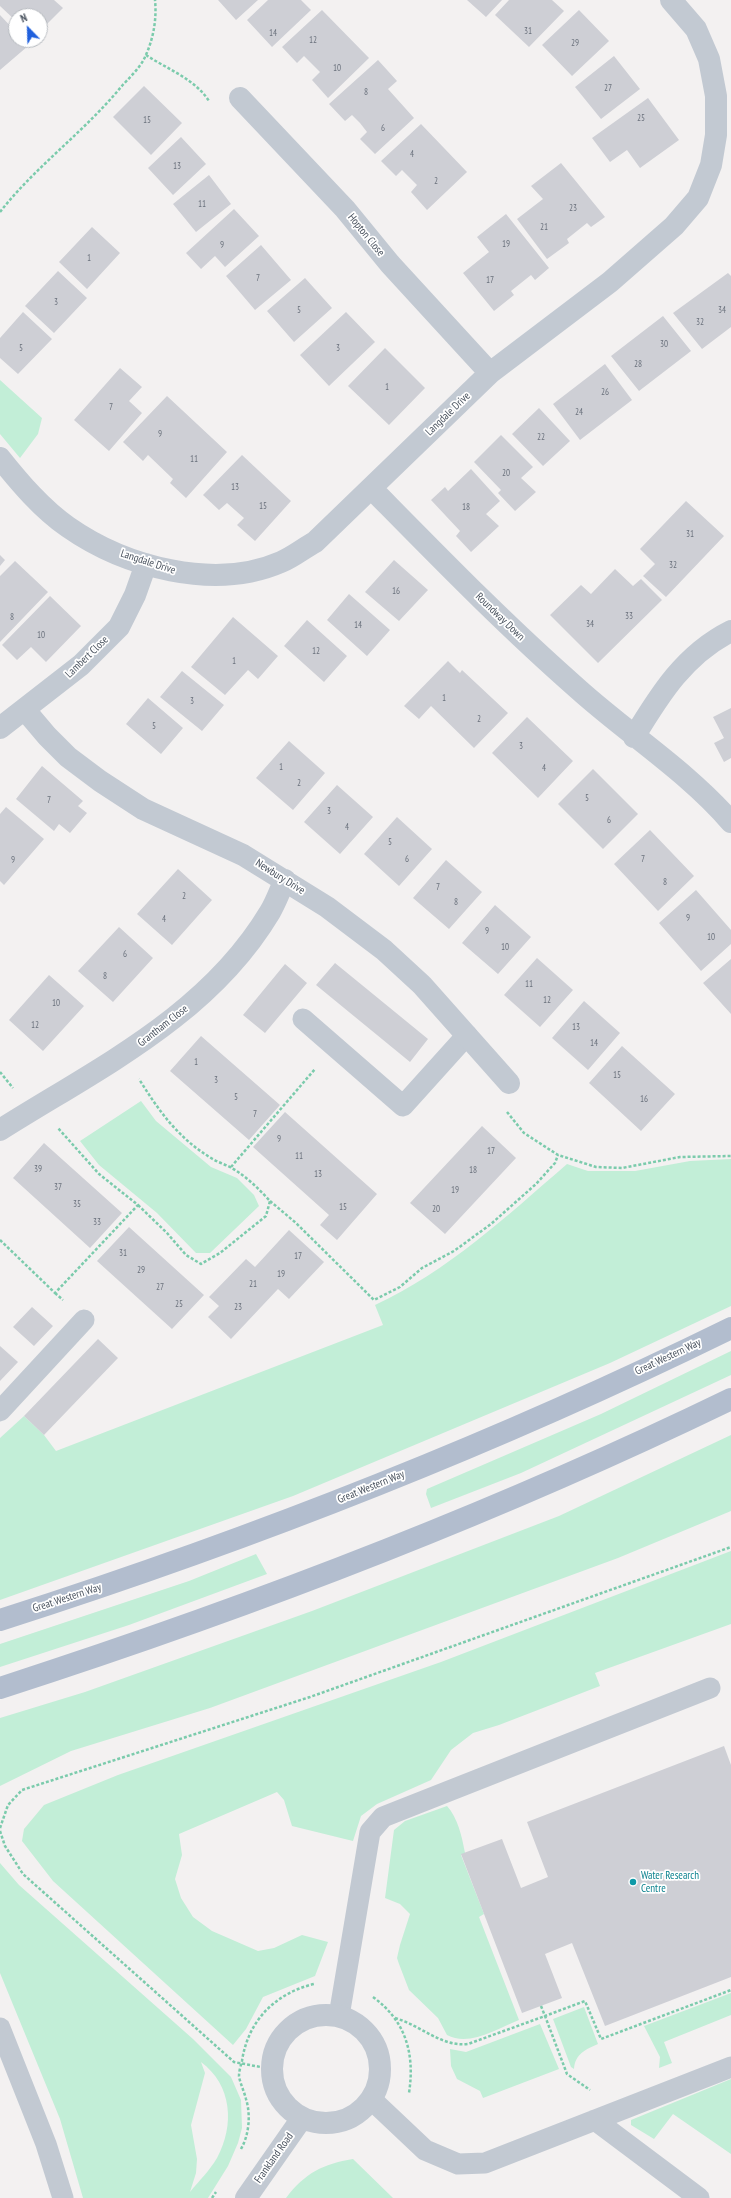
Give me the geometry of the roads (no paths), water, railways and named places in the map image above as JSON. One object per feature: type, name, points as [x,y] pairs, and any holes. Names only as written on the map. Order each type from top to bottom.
[{"type":"main road","name":"Great Western Way","points":[[0,1620],[164,1566],[421,1468],[535,1418],[731,1328]]},
{"type":"main road","points":[[0,1688],[171,1630],[438,1529],[532,1490],[731,1399]]},
{"type":"street","name":"Langdale Drive","points":[[0,458],[37,500],[68,527],[104,547],[146,564],[180,573],[219,575],[252,572],[282,562],[315,542],[372,489],[490,373],[610,282],[674,226],[698,198],[711,165],[716,135],[716,96],[709,59],[696,29],[671,0]]},
{"type":"street","name":"Hopton Close","points":[[240,98],[345,209],[390,264],[490,373]]},
{"type":"street","name":"Roundway Down","points":[[372,489],[514,631],[634,737],[678,772],[720,809],[731,822]]},
{"type":"street","name":"Lambert Close","points":[[0,728],[81,665],[119,627],[135,595],[146,564]]},
{"type":"street","points":[[634,737],[661,694],[690,660],[712,640],[731,631]]},
{"type":"street","name":"Newbury Drive","points":[[25,710],[63,752],[100,781],[143,809],[243,854],[327,907],[384,950],[422,985],[509,1083]]},
{"type":"street","name":"Grantham Close","points":[[0,1130],[36,1107],[124,1056],[181,1014],[242,952],[270,912],[285,880]]},
{"type":"street","points":[[323,2014],[339,2016],[355,2022],[368,2034],[377,2049],[381,2066],[379,2084],[371,2099],[361,2111],[347,2119],[332,2123],[317,2123],[302,2118],[289,2109],[279,2098],[273,2083],[271,2069],[274,2052],[281,2038],[292,2026],[306,2018],[323,2014]]},
{"type":"street","name":"Frankland Road","points":[[246,2198],[302,2118]]},
{"type":"lane","points":[[303,1019],[403,1106],[467,1035]]},
{"type":"lane","points":[[0,1411],[84,1320]]},
{"type":"lane","points":[[339,2016],[370,1832],[383,1817],[710,1688]]},
{"type":"lane","points":[[0,2028],[46,2144],[63,2198]]},
{"type":"lane","points":[[371,2099],[425,2150],[458,2164],[485,2163],[731,2067]]},
{"type":"lane","points":[[602,2118],[699,2198]]},
{"type":"place","name":"Water Research Centre","points":[[633,1882]]}]
